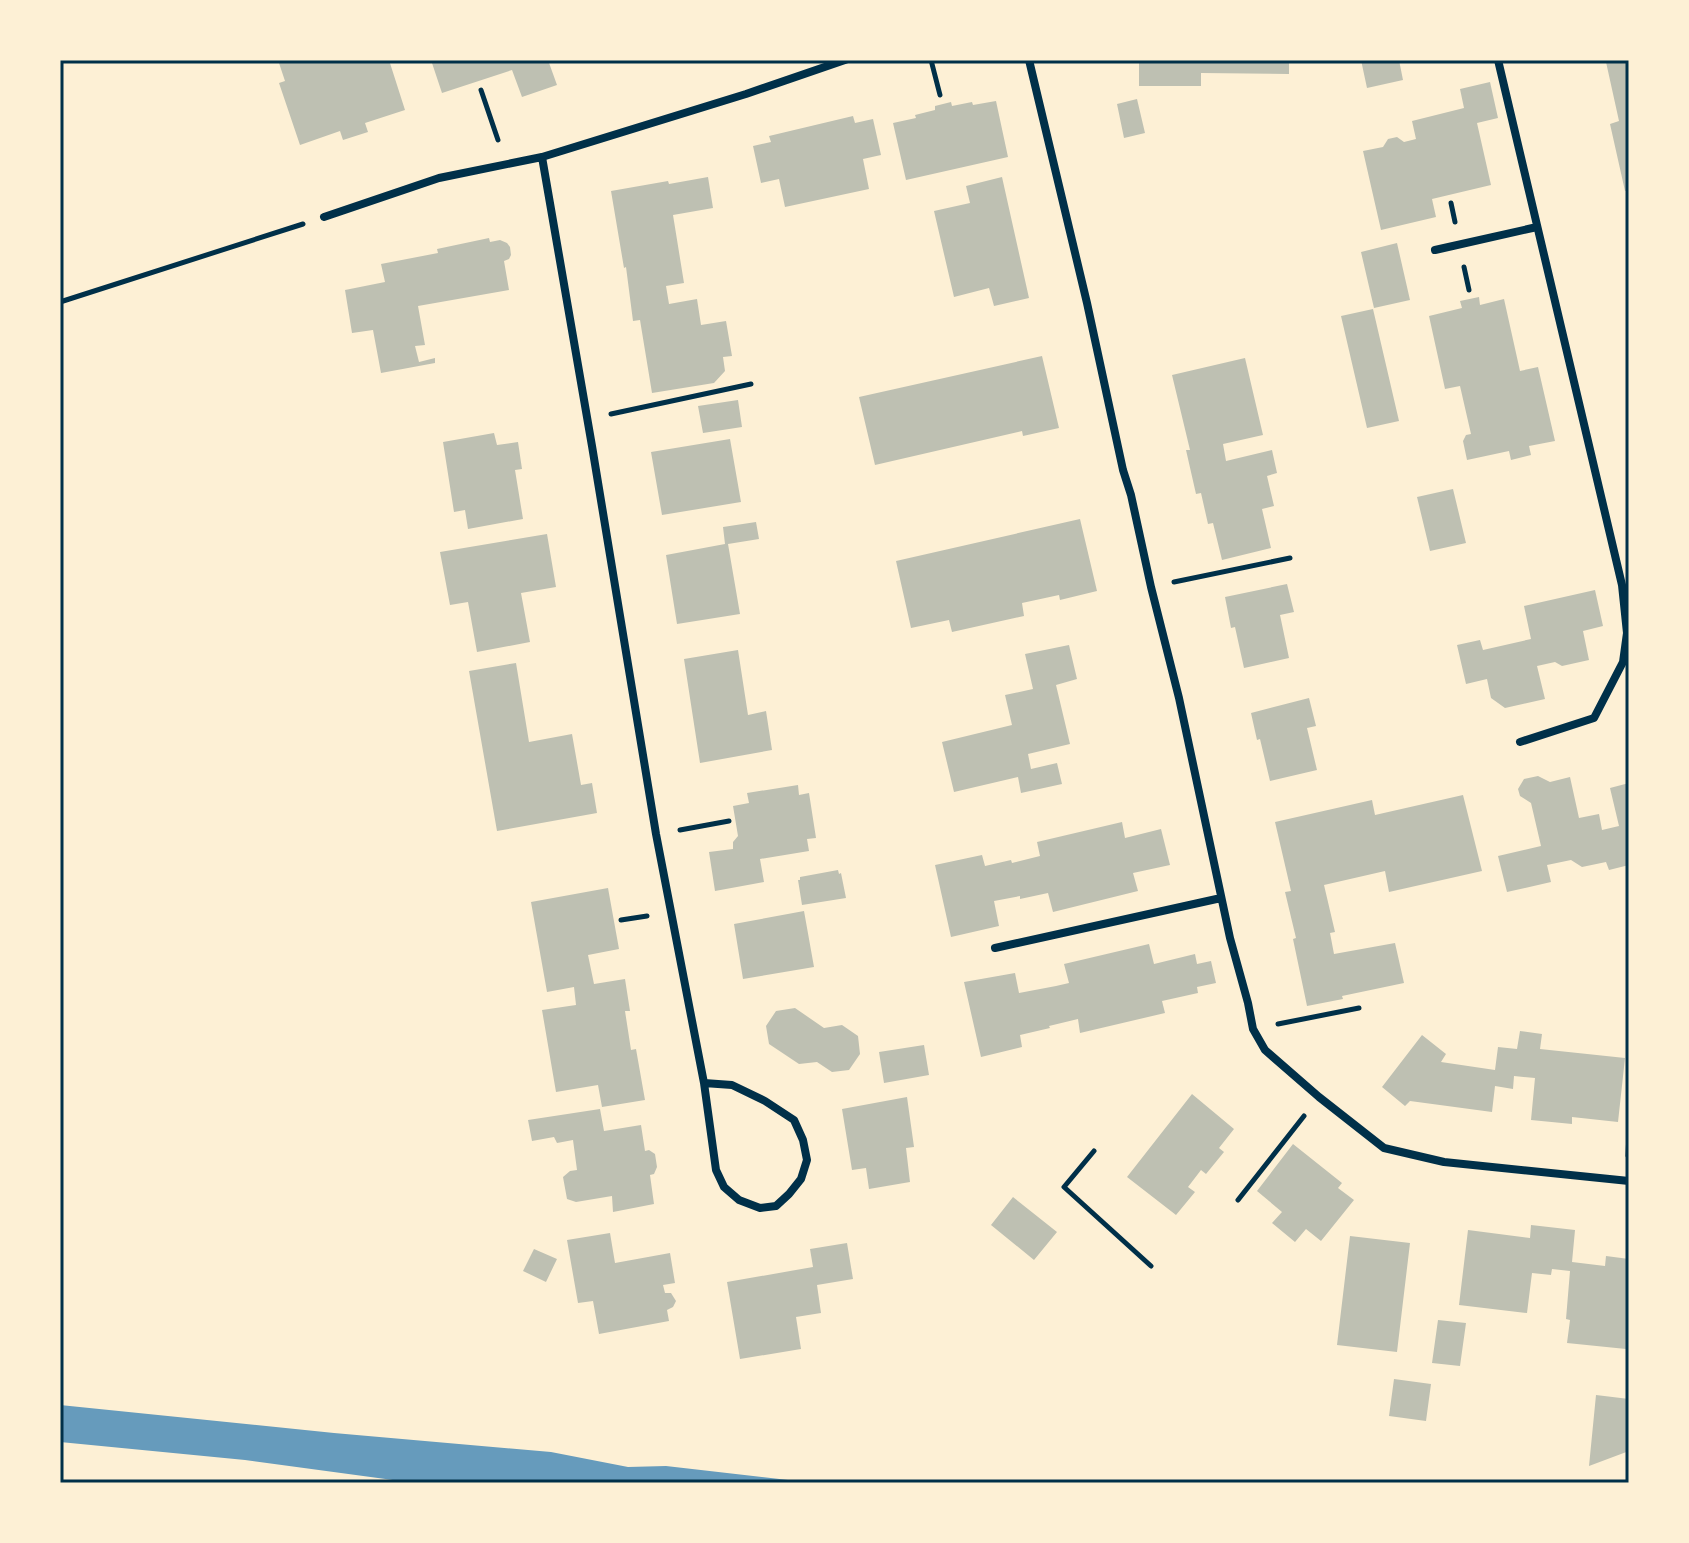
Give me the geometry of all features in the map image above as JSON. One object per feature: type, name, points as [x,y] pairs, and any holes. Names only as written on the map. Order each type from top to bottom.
[{"type":"street","points":[[324,217],[439,178],[542,157],[845,60]]},
{"type":"street","points":[[1029,60],[1179,698],[1221,898],[1253,1029],[1265,1050],[1384,1148],[1444,1162],[1629,1181]]},
{"type":"street","points":[[1498,60],[1622,585],[1627,633],[1623,662],[1594,718],[1520,742]]},
{"type":"street","points":[[542,157],[656,834],[704,1083],[716,1170],[724,1187],[739,1200],[760,1208],[776,1206],[801,1179],[807,1160],[794,1120],[732,1085],[704,1083]]},
{"type":"street","points":[[1435,250],[1537,227]]},
{"type":"street","points":[[995,948],[1221,898]]},
{"type":"path","points":[[931,60],[940,95]]},
{"type":"path","points":[[481,90],[506,164]]},
{"type":"path","points":[[60,302],[324,217]]},
{"type":"path","points":[[587,419],[751,384]]},
{"type":"path","points":[[1151,587],[1290,558]]},
{"type":"path","points":[[656,834],[729,821]]},
{"type":"path","points":[[1253,1029],[1359,1008]]},
{"type":"path","points":[[1238,1200],[1319,1097]]},
{"type":"path","points":[[1094,1151],[1064,1187],[1151,1266]]},
{"type":"water","points":[[60,1405],[551,1452],[628,1467],[666,1466],[814,1483],[415,1483],[245,1460],[60,1442]]},
{"type":"building","points":[[278,60],[389,60],[405,110],[365,123],[368,132],[343,140],[340,131],[300,145],[279,83],[285,81]]},
{"type":"building","points":[[431,60],[548,60],[557,85],[522,97],[512,70],[442,93]]},
{"type":"building","points":[[1139,60],[1289,60],[1289,74],[1201,73],[1201,86],[1139,86]]},
{"type":"building","points":[[1361,60],[1399,60],[1403,80],[1367,88]]},
{"type":"building","points":[[1629,60],[1629,190],[1625,191],[1610,124],[1619,121],[1606,62]]},
{"type":"building","points":[[1490,82],[1498,118],[1477,123],[1491,185],[1432,199],[1436,217],[1381,230],[1363,151],[1383,147],[1388,139],[1397,137],[1404,142],[1416,139],[1412,121],[1464,108],[1460,89]]},
{"type":"building","points":[[1137,99],[1145,133],[1124,138],[1117,104]]},
{"type":"building","points":[[996,101],[1008,157],[906,180],[893,123],[916,118],[915,115],[951,102],[952,106]]},
{"type":"building","points":[[853,116],[855,123],[873,119],[881,155],[863,159],[869,189],[785,207],[779,179],[761,183],[753,146],[771,142],[769,136]]},
{"type":"building","points":[[708,177],[713,208],[673,215],[684,283],[666,286],[669,304],[697,299],[701,325],[726,321],[732,356],[723,357],[725,371],[714,383],[652,393],[640,320],[633,321],[611,191]]},
{"type":"building","points":[[1002,177],[1029,298],[994,306],[989,288],[954,297],[934,211],[970,203],[966,186]]},
{"type":"building","points":[[489,238],[490,242],[500,240],[510,247],[511,255],[504,261],[509,290],[418,306],[425,345],[415,346],[419,362],[435,358],[435,363],[381,373],[373,330],[352,333],[345,290],[385,282],[381,264],[438,253],[437,249]]},
{"type":"building","points":[[1397,243],[1410,300],[1374,308],[1361,252]]},
{"type":"building","points":[[1479,297],[1480,305],[1504,299],[1520,371],[1538,367],[1555,441],[1529,446],[1531,455],[1511,460],[1509,451],[1467,460],[1463,441],[1466,435],[1471,434],[1460,386],[1445,389],[1429,316],[1462,308],[1460,301]]},
{"type":"building","points":[[1373,309],[1399,421],[1367,428],[1341,316]]},
{"type":"building","points":[[1042,356],[1059,428],[1023,436],[1022,431],[875,465],[859,397]]},
{"type":"building","points":[[1245,358],[1263,435],[1223,444],[1226,461],[1272,450],[1277,473],[1267,476],[1274,506],[1262,509],[1271,548],[1222,560],[1213,523],[1208,524],[1201,493],[1196,494],[1186,450],[1190,450],[1172,375]]},
{"type":"building","points":[[738,400],[742,427],[703,433],[698,406]]},
{"type":"building","points":[[494,433],[497,445],[518,442],[522,469],[515,470],[523,519],[468,529],[465,510],[454,512],[443,442]]},
{"type":"building","points":[[730,439],[741,502],[662,515],[651,452]]},
{"type":"building","points":[[1453,489],[1466,543],[1430,551],[1417,497]]},
{"type":"building","points":[[1080,519],[1097,591],[1060,600],[1059,595],[1022,603],[1024,616],[952,632],[949,620],[911,628],[896,561]]},
{"type":"building","points":[[756,522],[759,539],[728,544],[740,614],[677,624],[666,555],[725,544],[723,527]]},
{"type":"building","points":[[547,534],[556,587],[521,593],[530,642],[477,652],[468,602],[450,605],[440,552]]},
{"type":"building","points":[[1287,584],[1294,612],[1280,615],[1289,658],[1244,668],[1225,597]]},
{"type":"building","points":[[1595,590],[1603,626],[1583,631],[1589,660],[1562,666],[1555,662],[1537,666],[1545,699],[1505,708],[1491,698],[1487,679],[1466,684],[1457,645],[1480,640],[1483,650],[1531,639],[1524,606]]},
{"type":"building","points":[[1069,645],[1077,679],[1056,685],[1070,744],[1028,754],[1031,769],[1057,763],[1062,784],[1021,793],[1018,777],[954,792],[942,742],[1012,725],[1005,695],[1033,689],[1025,654]]},
{"type":"building","points":[[738,650],[748,715],[766,711],[772,750],[700,763],[684,659]]},
{"type":"building","points":[[516,663],[529,742],[572,734],[581,785],[592,783],[597,813],[497,831],[469,671]]},
{"type":"building","points":[[1309,698],[1316,726],[1307,728],[1317,770],[1270,781],[1251,713]]},
{"type":"building","points":[[1538,776],[1550,782],[1570,777],[1579,818],[1599,814],[1602,830],[1619,826],[1610,788],[1629,783],[1629,865],[1609,870],[1606,862],[1582,867],[1571,860],[1547,865],[1551,882],[1507,892],[1498,856],[1541,846],[1531,803],[1520,796],[1518,789],[1524,779]]},
{"type":"building","points":[[798,785],[799,795],[809,793],[816,838],[807,839],[809,851],[760,859],[764,882],[715,891],[709,852],[733,849],[733,842],[738,836],[733,806],[749,803],[747,793]]},
{"type":"building","points":[[1463,795],[1482,871],[1389,892],[1385,871],[1324,885],[1335,932],[1330,933],[1334,954],[1395,943],[1404,983],[1307,1006],[1285,892],[1291,891],[1275,822],[1372,800],[1375,815]]},
{"type":"building","points":[[1122,822],[1125,838],[1161,829],[1170,865],[1133,873],[1138,891],[1053,912],[1048,893],[994,901],[999,926],[951,937],[935,865],[982,855],[985,866],[1011,860],[1012,863],[1040,856],[1037,842]]},
{"type":"building","points":[[838,870],[846,898],[802,905],[800,877]]},
{"type":"building","points":[[608,888],[619,949],[588,955],[594,984],[625,979],[630,1011],[625,1011],[631,1050],[636,1049],[645,1100],[602,1107],[598,1085],[556,1092],[542,1010],[576,1005],[574,987],[547,992],[531,902]]},
{"type":"building","points":[[804,911],[814,967],[743,979],[734,924]]},
{"type":"building","points":[[1149,944],[1154,964],[1195,954],[1197,964],[1211,961],[1216,983],[1197,987],[1198,993],[1162,1001],[1165,1013],[1080,1033],[1078,1019],[1020,1035],[1022,1047],[981,1057],[964,982],[1015,973],[1019,993],[1056,986],[1069,983],[1064,964]]},
{"type":"building","points":[[795,1008],[824,1028],[842,1025],[858,1036],[860,1054],[849,1070],[832,1072],[817,1062],[799,1064],[769,1044],[766,1026],[776,1011]]},
{"type":"building","points":[[1520,1031],[1542,1034],[1540,1049],[1625,1058],[1618,1122],[1572,1117],[1572,1124],[1531,1120],[1535,1078],[1514,1076],[1513,1089],[1495,1086],[1492,1112],[1410,1101],[1405,1106],[1382,1087],[1422,1035],[1446,1054],[1441,1062],[1495,1070],[1498,1047],[1517,1049]]},
{"type":"building","points":[[924,1045],[929,1075],[884,1083],[879,1052]]},
{"type":"building","points":[[1192,1094],[1234,1129],[1219,1148],[1224,1152],[1206,1174],[1201,1170],[1188,1187],[1195,1192],[1176,1215],[1127,1177]]},
{"type":"building","points":[[907,1097],[914,1147],[906,1148],[910,1182],[869,1189],[866,1168],[852,1170],[842,1109]]},
{"type":"building","points":[[600,1109],[604,1131],[641,1125],[645,1151],[655,1154],[657,1167],[650,1175],[654,1204],[613,1212],[612,1196],[576,1202],[567,1199],[563,1177],[577,1170],[573,1140],[557,1143],[554,1137],[532,1141],[528,1120]]},
{"type":"building","points":[[1293,1144],[1342,1183],[1338,1188],[1354,1200],[1321,1241],[1306,1229],[1295,1242],[1272,1223],[1282,1212],[1257,1191]]},
{"type":"building","points":[[1013,1197],[1057,1232],[1034,1260],[991,1225]]},
{"type":"building","points":[[1531,1225],[1575,1230],[1572,1262],[1605,1266],[1606,1256],[1629,1259],[1626,1349],[1567,1343],[1570,1271],[1552,1269],[1551,1275],[1532,1273],[1527,1313],[1459,1305],[1468,1230],[1530,1238]]},
{"type":"building","points":[[610,1233],[615,1263],[670,1253],[675,1283],[663,1285],[665,1293],[671,1293],[676,1301],[667,1310],[669,1321],[599,1334],[593,1301],[578,1303],[567,1240]]},
{"type":"building","points":[[1350,1236],[1410,1243],[1397,1352],[1337,1345]]},
{"type":"building","points":[[847,1243],[853,1279],[817,1285],[821,1313],[796,1317],[801,1349],[740,1359],[727,1282],[813,1267],[810,1249]]},
{"type":"building","points":[[534,1249],[557,1259],[546,1282],[523,1271]]},
{"type":"building","points":[[1438,1320],[1466,1323],[1460,1366],[1432,1363]]},
{"type":"building","points":[[1394,1379],[1431,1384],[1426,1421],[1389,1416]]},
{"type":"building","points":[[1596,1395],[1629,1399],[1629,1451],[1589,1466]]}]
